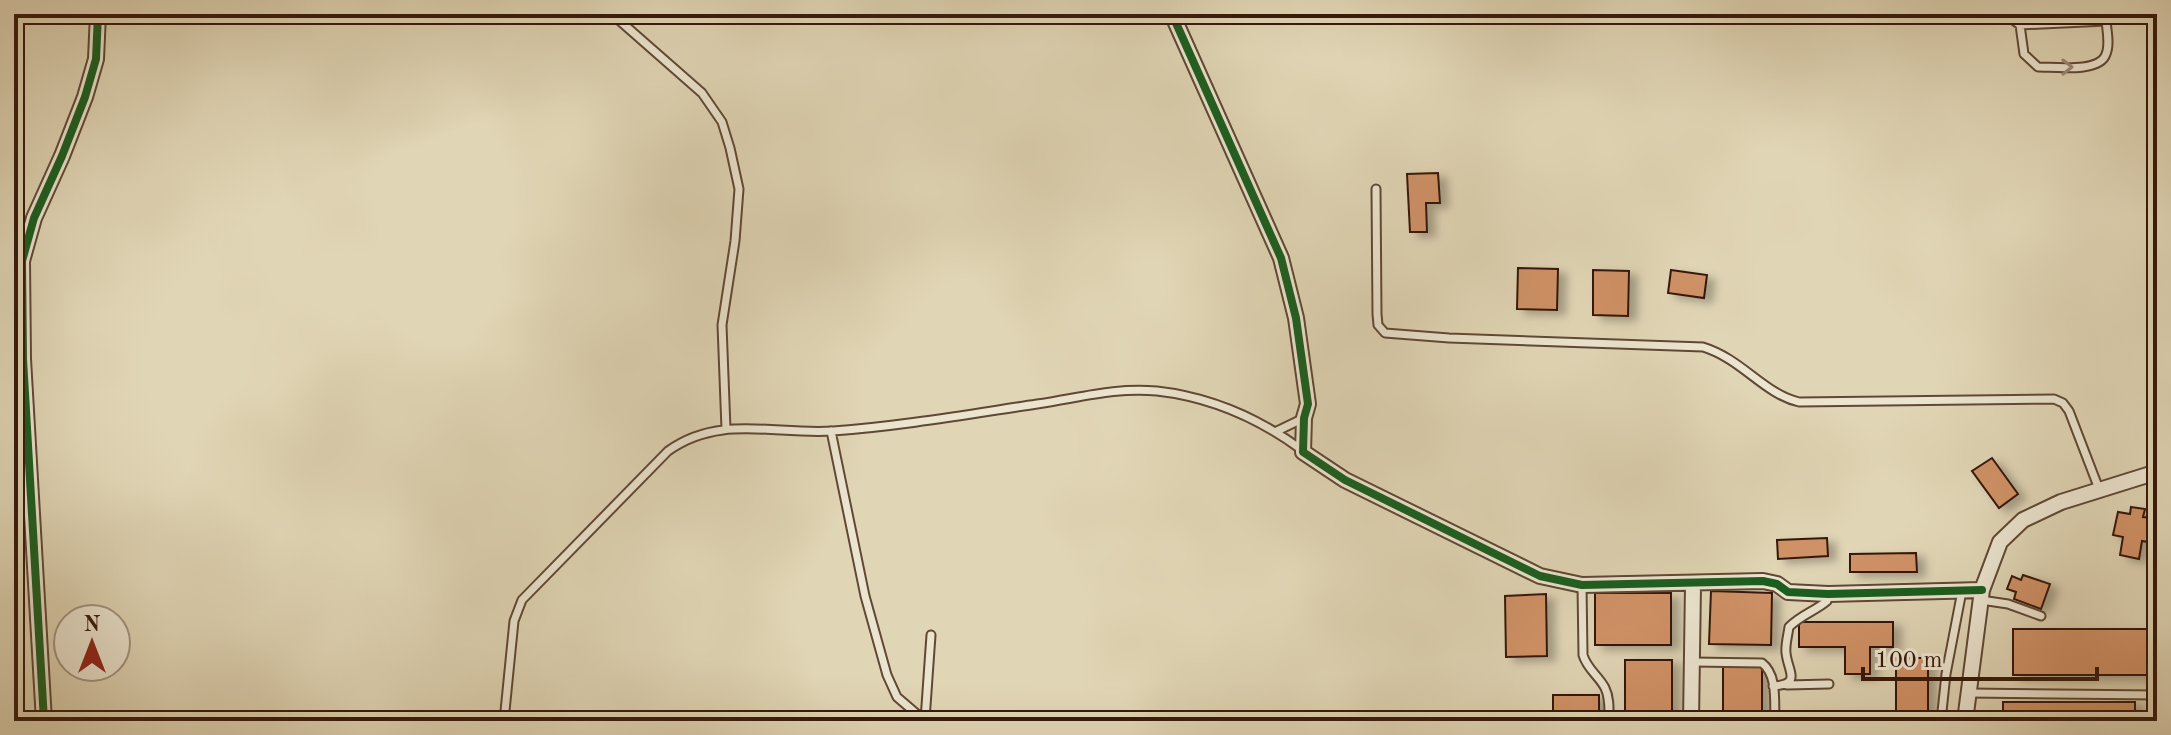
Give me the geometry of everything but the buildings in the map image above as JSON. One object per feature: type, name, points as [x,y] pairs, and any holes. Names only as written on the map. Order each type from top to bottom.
[{"type":"street","points":[[44,721],[23,359],[22,261],[34,218],[62,156],[96,59],[98,14]]},
{"type":"street","points":[[1172,14],[1281,258],[1296,318],[1308,404],[1304,418],[1303,452],[1345,480],[1540,576],[1582,585],[1693,585],[1763,581],[1777,584],[1788,592],[1962,591],[1982,595]]},
{"type":"street","points":[[1965,721],[1982,595],[2000,542],[2023,520],[2061,502],[2157,472]]},
{"type":"street","points":[[1691,721],[1693,585]]},
{"type":"lane","points":[[14,60],[18,14]]},
{"type":"lane","points":[[612,14],[702,93],[722,122],[730,148],[739,189],[735,241],[722,325],[726,429]]},
{"type":"lane","points":[[2009,14],[2020,25],[2024,54],[2038,67],[2093,67],[2103,61],[2108,51],[2106,21],[2097,14]]},
{"type":"lane","points":[[2020,25],[2106,21],[2116,14]]},
{"type":"lane","points":[[1376,189],[1377,314],[1378,325],[1385,333],[1703,347],[1745,368],[1785,399],[1799,402],[2054,399],[2063,403],[2069,411],[2099,489]]},
{"type":"lane","points":[[504,721],[514,621],[522,600],[668,451],[683,440],[704,432],[726,429],[831,431],[1041,404],[1101,391],[1130,389],[1160,391],[1217,404],[1277,431],[1303,452]]},
{"type":"lane","points":[[1277,431],[1304,418]]},
{"type":"lane","points":[[831,431],[865,596],[887,675],[897,697],[925,721]]},
{"type":"lane","points":[[1582,585],[1583,655],[1586,665],[1605,687],[1609,721]]},
{"type":"lane","points":[[1941,721],[1946,674],[1962,591]]},
{"type":"lane","points":[[1785,686],[1792,675],[1785,651],[1789,627],[1806,613],[1819,608],[1827,601],[1828,594]]},
{"type":"lane","points":[[1982,595],[2041,616]]},
{"type":"lane","points":[[925,721],[931,635]]},
{"type":"lane","points":[[1693,662],[1762,663],[1768,667],[1773,686],[1775,721]]},
{"type":"lane","points":[[1773,686],[1829,684]]},
{"type":"lane","points":[[1967,693],[2157,695]]},
{"type":"lane","points":[[736,721],[747,721]]},
{"type":"cycle path","points":[[44,721],[23,359],[22,261],[34,218],[85,97],[96,59],[98,14]]},
{"type":"cycle path","points":[[1172,14],[1281,258],[1296,318],[1308,404],[1304,418],[1303,452],[1345,480],[1540,576],[1582,585],[1763,581],[1777,584],[1788,592],[1828,594],[1982,590]]}]
